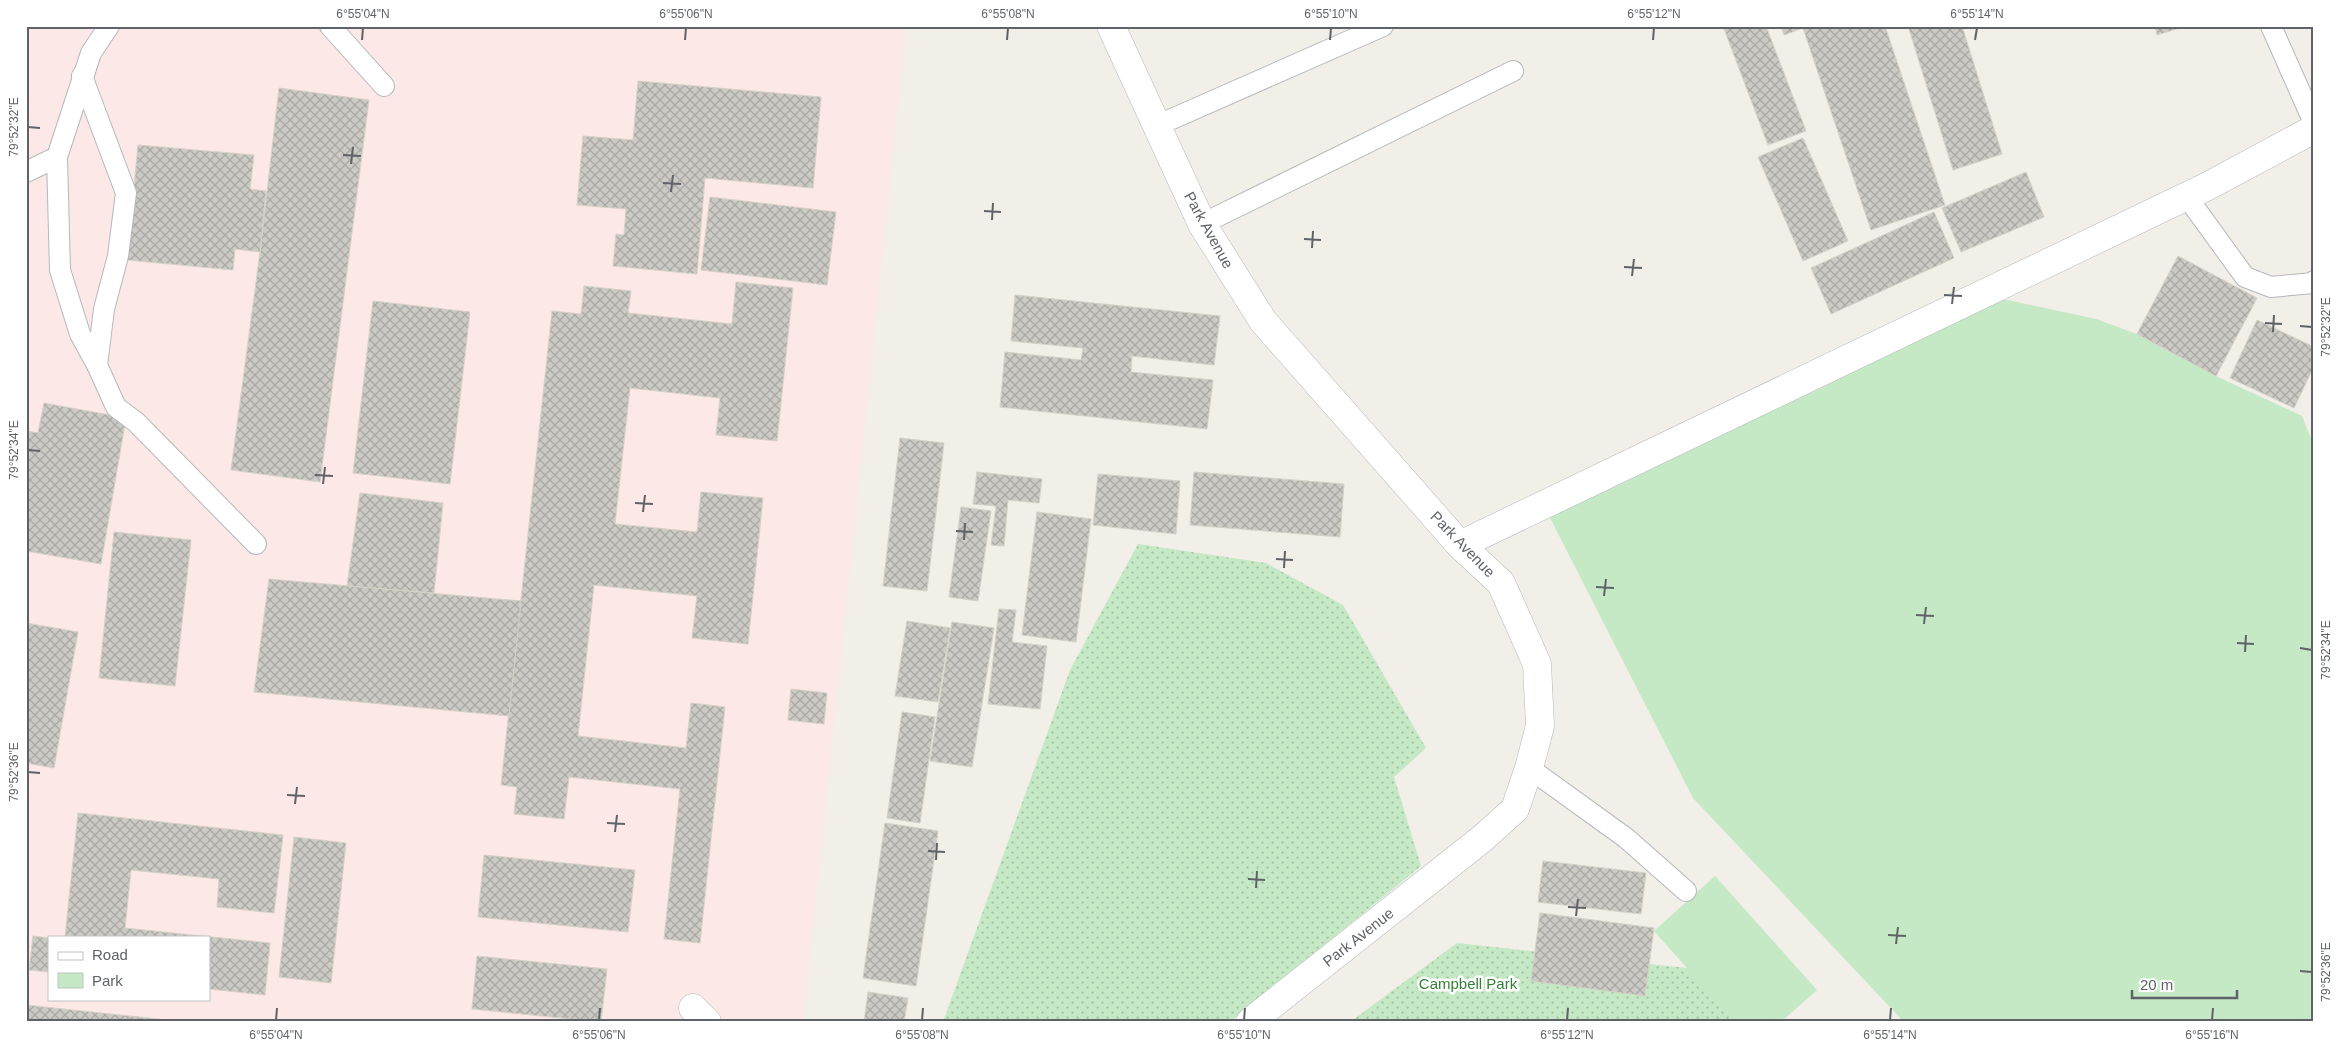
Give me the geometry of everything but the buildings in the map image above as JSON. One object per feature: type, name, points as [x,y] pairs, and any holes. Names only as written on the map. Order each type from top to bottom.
[{"type":"street","name":"Park Avenue","points":[[1111,26],[1202,224],[1263,321],[1460,545],[1501,583],[1537,664],[1540,726],[1529,768],[1515,809],[1483,838],[1250,1022]]},
{"type":"street","points":[[1460,545],[2187,197],[2314,129]]},
{"type":"lane","points":[[109,26],[91,53],[57,157],[60,270],[80,334],[97,364],[116,407],[136,422],[256,544]]},
{"type":"lane","points":[[330,26],[384,86]]},
{"type":"lane","points":[[1156,126],[1384,26]]},
{"type":"lane","points":[[2271,26],[2314,123]]},
{"type":"lane","points":[[1202,224],[1513,71]]},
{"type":"lane","points":[[82,76],[126,193],[118,256],[104,309],[97,364]]},
{"type":"lane","points":[[26,172],[57,157]]},
{"type":"lane","points":[[2187,197],[2246,277],[2271,287],[2313,283]]},
{"type":"lane","points":[[1529,768],[1626,838],[1686,891]]},
{"type":"shaded area","points":[[26,26],[906,26],[803,1022],[26,1022]]},
{"type":"green space","points":[[1998,298],[2096,319],[2137,334],[2216,376],[2302,416],[2314,446],[2314,997],[2310,1022],[1904,1022],[1693,798],[1547,512]]},
{"type":"green space","points":[[1138,544],[1266,563],[1343,605],[1426,748],[1394,777],[1421,866],[1230,1022],[943,1022],[1070,670]]},
{"type":"green space","points":[[1715,876],[1817,990],[1781,1022],[1735,1022],[1654,931]]},
{"type":"green space","name":"Campbell Park","points":[[1457,943],[1713,971],[1757,1022],[1350,1022]]}]
